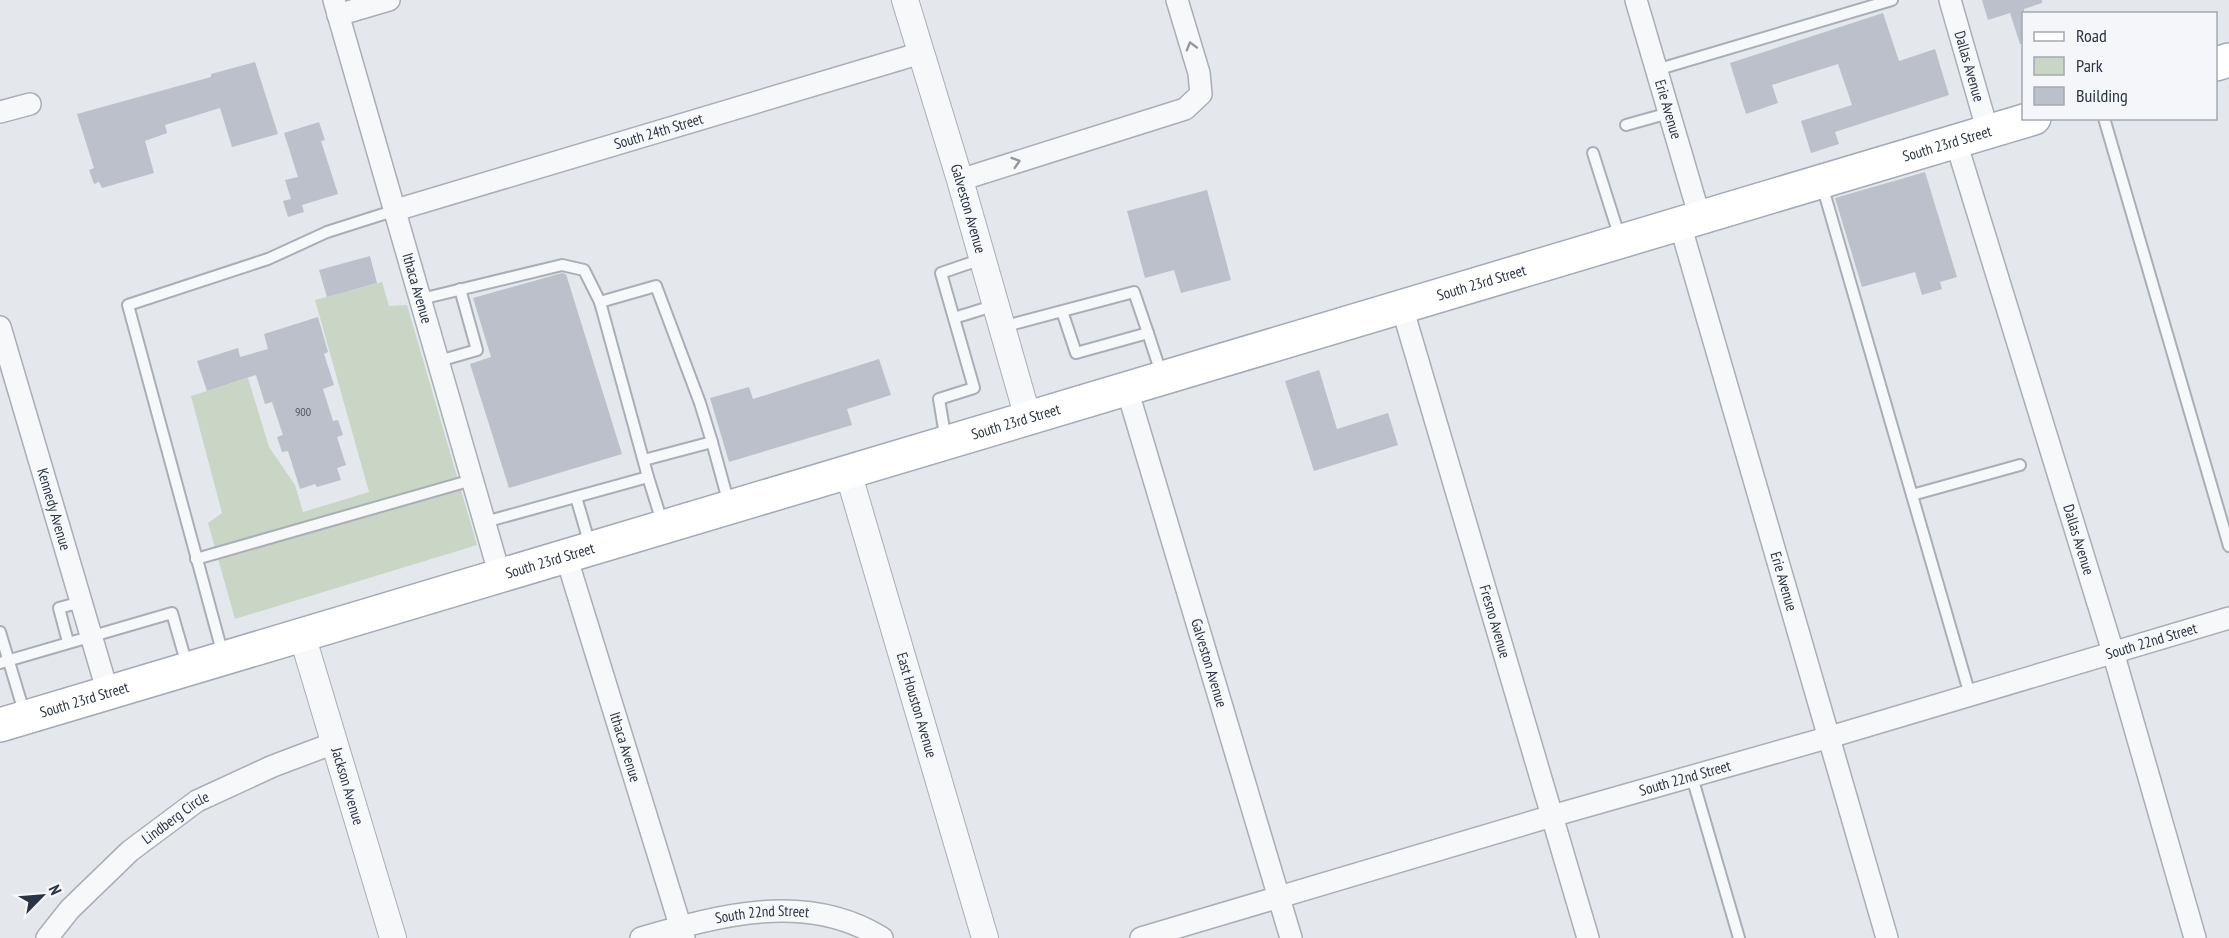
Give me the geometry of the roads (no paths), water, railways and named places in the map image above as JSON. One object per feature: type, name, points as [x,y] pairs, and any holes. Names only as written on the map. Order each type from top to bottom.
[{"type":"main road","name":"South 23rd Street","points":[[13,721],[2027,120]]},
{"type":"street","points":[[336,8],[389,0]]},
{"type":"street","name":"Galveston Avenue","points":[[905,0],[960,180],[1028,418]]},
{"type":"street","points":[[960,180],[1185,109],[1201,93],[1198,73],[1177,0]]},
{"type":"street","name":"Erie Avenue","points":[[1636,0],[1669,114],[1690,221],[1830,738],[1887,938]]},
{"type":"street","name":"Dallas Avenue","points":[[1950,0],[1988,132]]},
{"type":"street","name":"Ithaca Avenue","points":[[336,8],[500,576]]},
{"type":"street","name":"South 24th Street","points":[[396,210],[921,53]]},
{"type":"street","points":[[0,112],[30,104]]},
{"type":"street","name":"Dallas Avenue","points":[[1956,142],[2113,652],[2195,938]]},
{"type":"street","name":"Fresno Avenue","points":[[1402,307],[1588,938]]},
{"type":"street","name":"Kennedy Avenue","points":[[0,327],[108,693]]},
{"type":"street","name":"Galveston Avenue","points":[[1127,389],[1291,938]]},
{"type":"street","name":"East Houston Avenue","points":[[848,472],[986,938]]},
{"type":"street","name":"Ithaca Avenue","points":[[579,553],[682,932]]},
{"type":"street","name":"South 22nd Street","points":[[1141,938],[1552,816],[1830,738],[2229,618]]},
{"type":"street","name":"Jackson Avenue","points":[[302,635],[393,938]]},
{"type":"street","name":"Lindberg Circle","points":[[47,938],[70,909],[130,851],[197,801],[273,766],[334,742]]},
{"type":"street","name":"South 22nd Street","points":[[641,938],[682,932],[734,914],[771,910],[809,913],[839,919],[868,929],[882,938]]},
{"type":"lane","points":[[1656,69],[1892,0]]},
{"type":"lane","points":[[1626,125],[1669,114]]},
{"type":"lane","points":[[2105,120],[2229,546]]},
{"type":"lane","points":[[1593,153],[1621,242]]},
{"type":"lane","points":[[1821,182],[1970,695]]},
{"type":"lane","points":[[224,658],[128,305],[268,259],[327,232],[396,210]]},
{"type":"lane","points":[[947,442],[939,399],[974,387],[941,273],[982,259]]},
{"type":"lane","points":[[421,299],[562,265],[584,270],[600,302],[663,528]]},
{"type":"lane","points":[[600,302],[656,286],[700,402],[730,507]]},
{"type":"lane","points":[[439,361],[477,350],[460,290]]},
{"type":"lane","points":[[954,318],[1062,311],[1134,292],[1163,378]]},
{"type":"lane","points":[[1062,311],[1076,353],[1148,333]]},
{"type":"lane","points":[[644,460],[712,442]]},
{"type":"lane","points":[[1912,495],[2020,465]]},
{"type":"lane","points":[[485,522],[648,477]]},
{"type":"lane","points":[[196,559],[472,480]]},
{"type":"lane","points":[[576,497],[579,553]]},
{"type":"lane","points":[[68,642],[59,608],[81,602]]},
{"type":"lane","points":[[4,662],[172,613],[188,669]]},
{"type":"lane","points":[[0,632],[13,721]]},
{"type":"lane","points":[[1692,777],[1739,938]]}]
